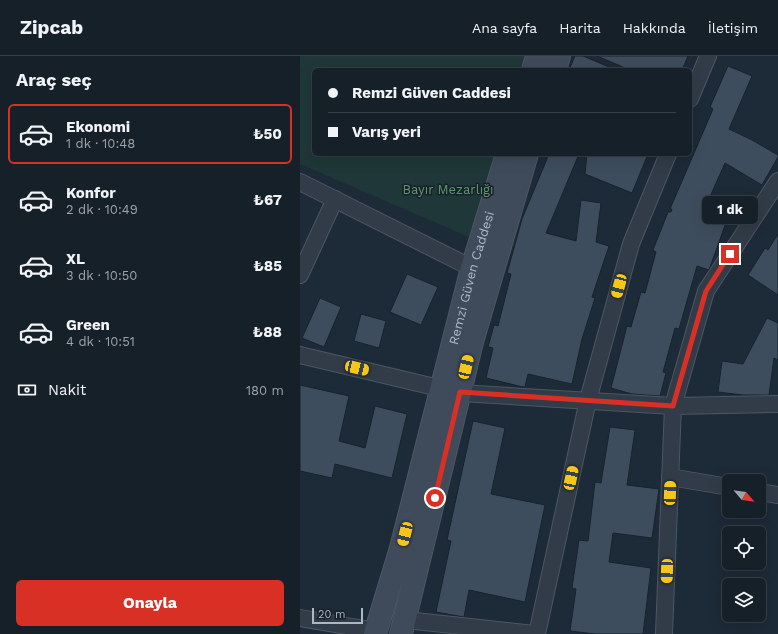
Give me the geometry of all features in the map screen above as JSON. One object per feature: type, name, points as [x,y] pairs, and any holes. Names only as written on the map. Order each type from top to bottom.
[{"type":"main road","points":[[534,68],[537,56]]},
{"type":"main road","points":[[555,68],[559,56]]},
{"type":"main road","name":"Remzi Güven Caddesi","points":[[404,627],[451,390],[472,268],[506,156]]},
{"type":"main road","name":"Remzi Güven Caddesi","points":[[376,632],[401,548],[451,390],[490,274],[526,156]]},
{"type":"street","points":[[692,94],[708,56]]},
{"type":"street","points":[[537,634],[588,400],[631,244],[667,156]]},
{"type":"street","points":[[664,634],[673,406],[706,291],[778,181]]},
{"type":"street","points":[[300,182],[472,268]]},
{"type":"street","points":[[300,276],[335,199]]},
{"type":"street","points":[[300,355],[451,390],[673,406],[778,404]]},
{"type":"street","points":[[670,477],[722,486]]},
{"type":"street","points":[[766,493],[778,495]]},
{"type":"street","points":[[300,618],[376,632]]},
{"type":"street","points":[[404,627],[534,634]]},
{"type":"green space","name":"Bayır Mezarlığı","points":[[300,56],[528,56],[524,68],[312,68],[312,156],[496,156],[471,238],[300,164]]},
{"type":"building","points":[[575,56],[583,56],[611,68],[570,68]]},
{"type":"building","points":[[597,56],[688,56],[683,68],[625,68]]},
{"type":"building","points":[[728,66],[752,76],[729,129],[752,140],[778,155],[778,157],[762,185],[725,163],[705,208],[728,217],[709,270],[697,266],[679,329],[675,328],[663,372],[666,373],[660,396],[632,394],[611,388],[627,326],[631,327],[641,292],[645,293],[656,252],[653,250],[668,212],[671,212],[672,209],[670,209],[713,109],[710,107]]},
{"type":"building","points":[[548,156],[578,156],[546,233],[576,241],[581,200],[601,203],[596,242],[609,246],[592,297],[595,298],[582,339],[572,384],[528,374],[525,387],[486,378],[493,348],[488,347],[494,325],[498,326],[511,274],[507,273],[522,219]]},
{"type":"building","points":[[587,156],[647,156],[632,193],[585,174]]},
{"type":"building","points":[[778,234],[778,295],[748,275],[765,248],[768,250]]},
{"type":"building","points":[[407,274],[438,287],[421,325],[390,312]]},
{"type":"building","points":[[320,298],[341,307],[324,347],[302,338]]},
{"type":"building","points":[[361,314],[386,321],[379,348],[354,341]]},
{"type":"building","points":[[767,318],[778,323],[778,360],[774,358],[769,395],[743,395],[718,392],[722,361],[743,364]]},
{"type":"building","points":[[300,385],[349,396],[339,441],[365,448],[375,406],[407,414],[392,478],[335,464],[332,478],[300,471]]},
{"type":"building","points":[[473,421],[505,428],[491,494],[545,505],[525,602],[469,590],[464,617],[436,612],[451,541],[447,540]]},
{"type":"building","points":[[610,427],[635,430],[627,485],[659,489],[652,538],[613,533],[609,562],[651,568],[643,634],[596,634],[570,631],[576,589],[572,588],[579,540],[588,541],[595,482],[601,483]]},
{"type":"route","points":[[435,498],[460,392],[673,406],[706,291],[730,254]]}]
